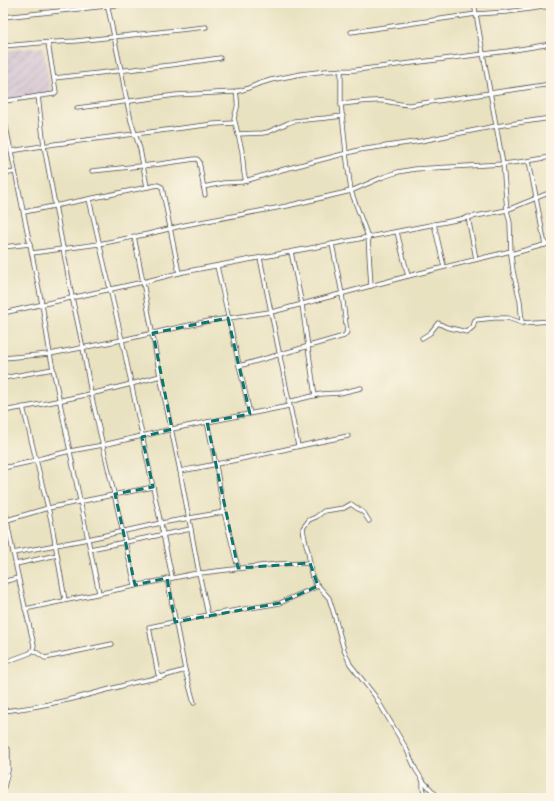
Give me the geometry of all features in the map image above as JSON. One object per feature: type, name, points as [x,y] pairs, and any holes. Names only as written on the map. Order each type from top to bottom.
[{"type":"street","points":[[3,17],[107,4],[134,3]]},
{"type":"street","points":[[474,3],[503,164],[510,223],[513,271],[520,301],[522,324]]},
{"type":"street","points":[[107,4],[127,102],[140,149],[147,187]]},
{"type":"street","points":[[351,32],[476,14],[508,12],[551,6]]},
{"type":"street","points":[[3,46],[76,41],[206,27]]},
{"type":"street","points":[[3,102],[54,94],[56,92],[48,43]]},
{"type":"street","points":[[77,108],[176,95],[236,91],[265,82],[326,71],[356,70],[551,44]]},
{"type":"street","points":[[54,78],[220,58]]},
{"type":"street","points":[[341,70],[341,104],[346,153],[352,191],[368,238],[371,286]]},
{"type":"street","points":[[341,104],[383,101],[410,105],[551,84]]},
{"type":"street","points":[[236,91],[238,107],[235,115],[235,123],[242,151],[246,181]]},
{"type":"street","points":[[38,96],[44,146],[91,394],[136,585]]},
{"type":"street","points":[[3,112],[42,304],[50,354],[99,593]]},
{"type":"street","points":[[238,134],[263,133],[294,121],[342,116]]},
{"type":"street","points":[[203,187],[246,181],[274,172],[359,150],[551,118]]},
{"type":"street","points":[[11,151],[214,124],[235,123]]},
{"type":"street","points":[[32,253],[99,244],[184,225],[287,206],[352,191],[398,172],[415,169],[503,164],[551,157]]},
{"type":"street","points":[[92,171],[197,159],[199,161],[205,195]]},
{"type":"street","points":[[529,161],[545,245]]},
{"type":"street","points":[[3,174],[15,172]]},
{"type":"street","points":[[24,212],[158,185],[162,187],[179,273]]},
{"type":"street","points":[[3,313],[179,273],[508,210],[551,192]]},
{"type":"street","points":[[89,199],[122,340],[172,577]]},
{"type":"street","points":[[468,217],[476,259]]},
{"type":"street","points":[[434,224],[444,268]]},
{"type":"street","points":[[397,232],[408,276]]},
{"type":"street","points":[[134,236],[160,376],[172,429],[208,615]]},
{"type":"street","points":[[3,358],[50,354],[209,321],[271,312],[476,259],[551,243]]},
{"type":"street","points":[[3,248],[30,244]]},
{"type":"street","points":[[239,366],[344,336],[347,332],[342,294],[332,244]]},
{"type":"street","points":[[291,252],[302,305],[315,396]]},
{"type":"street","points":[[260,258],[298,446]]},
{"type":"street","points":[[217,266],[250,414]]},
{"type":"street","points":[[422,338],[430,333],[438,323],[446,327],[467,332],[473,327],[475,320],[508,318],[522,324],[551,321]]},
{"type":"street","points":[[3,378],[53,368]]},
{"type":"street","points":[[3,411],[91,394],[131,385],[160,376]]},
{"type":"street","points":[[3,468],[70,451],[250,414],[315,396],[340,393],[361,388]]},
{"type":"street","points":[[23,407],[51,520],[65,600]]},
{"type":"street","points":[[207,422],[224,512],[238,568]]},
{"type":"street","points":[[180,471],[216,465],[348,436]]},
{"type":"street","points":[[7,520],[48,508],[153,486]]},
{"type":"street","points":[[3,497],[18,578],[34,645],[33,650],[30,653],[3,663]]},
{"type":"street","points":[[370,521],[364,513],[351,504],[344,508],[324,512],[309,520],[303,528],[313,577],[314,581],[329,598],[344,650],[350,664],[375,696],[406,748],[423,781],[439,798]]},
{"type":"street","points":[[13,553],[161,523],[224,512]]},
{"type":"street","points":[[90,549],[191,529]]},
{"type":"street","points":[[16,564],[57,555]]},
{"type":"street","points":[[25,609],[172,577],[277,564],[310,563]]},
{"type":"street","points":[[3,585],[6,581],[18,578]]},
{"type":"street","points":[[168,578],[175,622],[185,670],[194,703]]},
{"type":"street","points":[[161,677],[158,674],[150,628],[151,626],[280,603],[318,586]]},
{"type":"street","points":[[33,650],[45,658],[112,644]]},
{"type":"street","points":[[3,711],[58,703],[185,670]]},
{"type":"street","points":[[3,791],[8,771],[8,749]]},
{"type":"street","points":[[423,781],[423,788],[426,798]]},
{"type":"highlighted area","points":[[228,318],[250,414],[207,422],[238,568],[310,563],[318,586],[280,603],[175,622],[167,578],[135,585],[115,494],[153,487],[142,437],[172,429],[153,333]]},
{"type":"shaded area","points":[[43,47],[51,93],[3,102],[3,51]]}]
